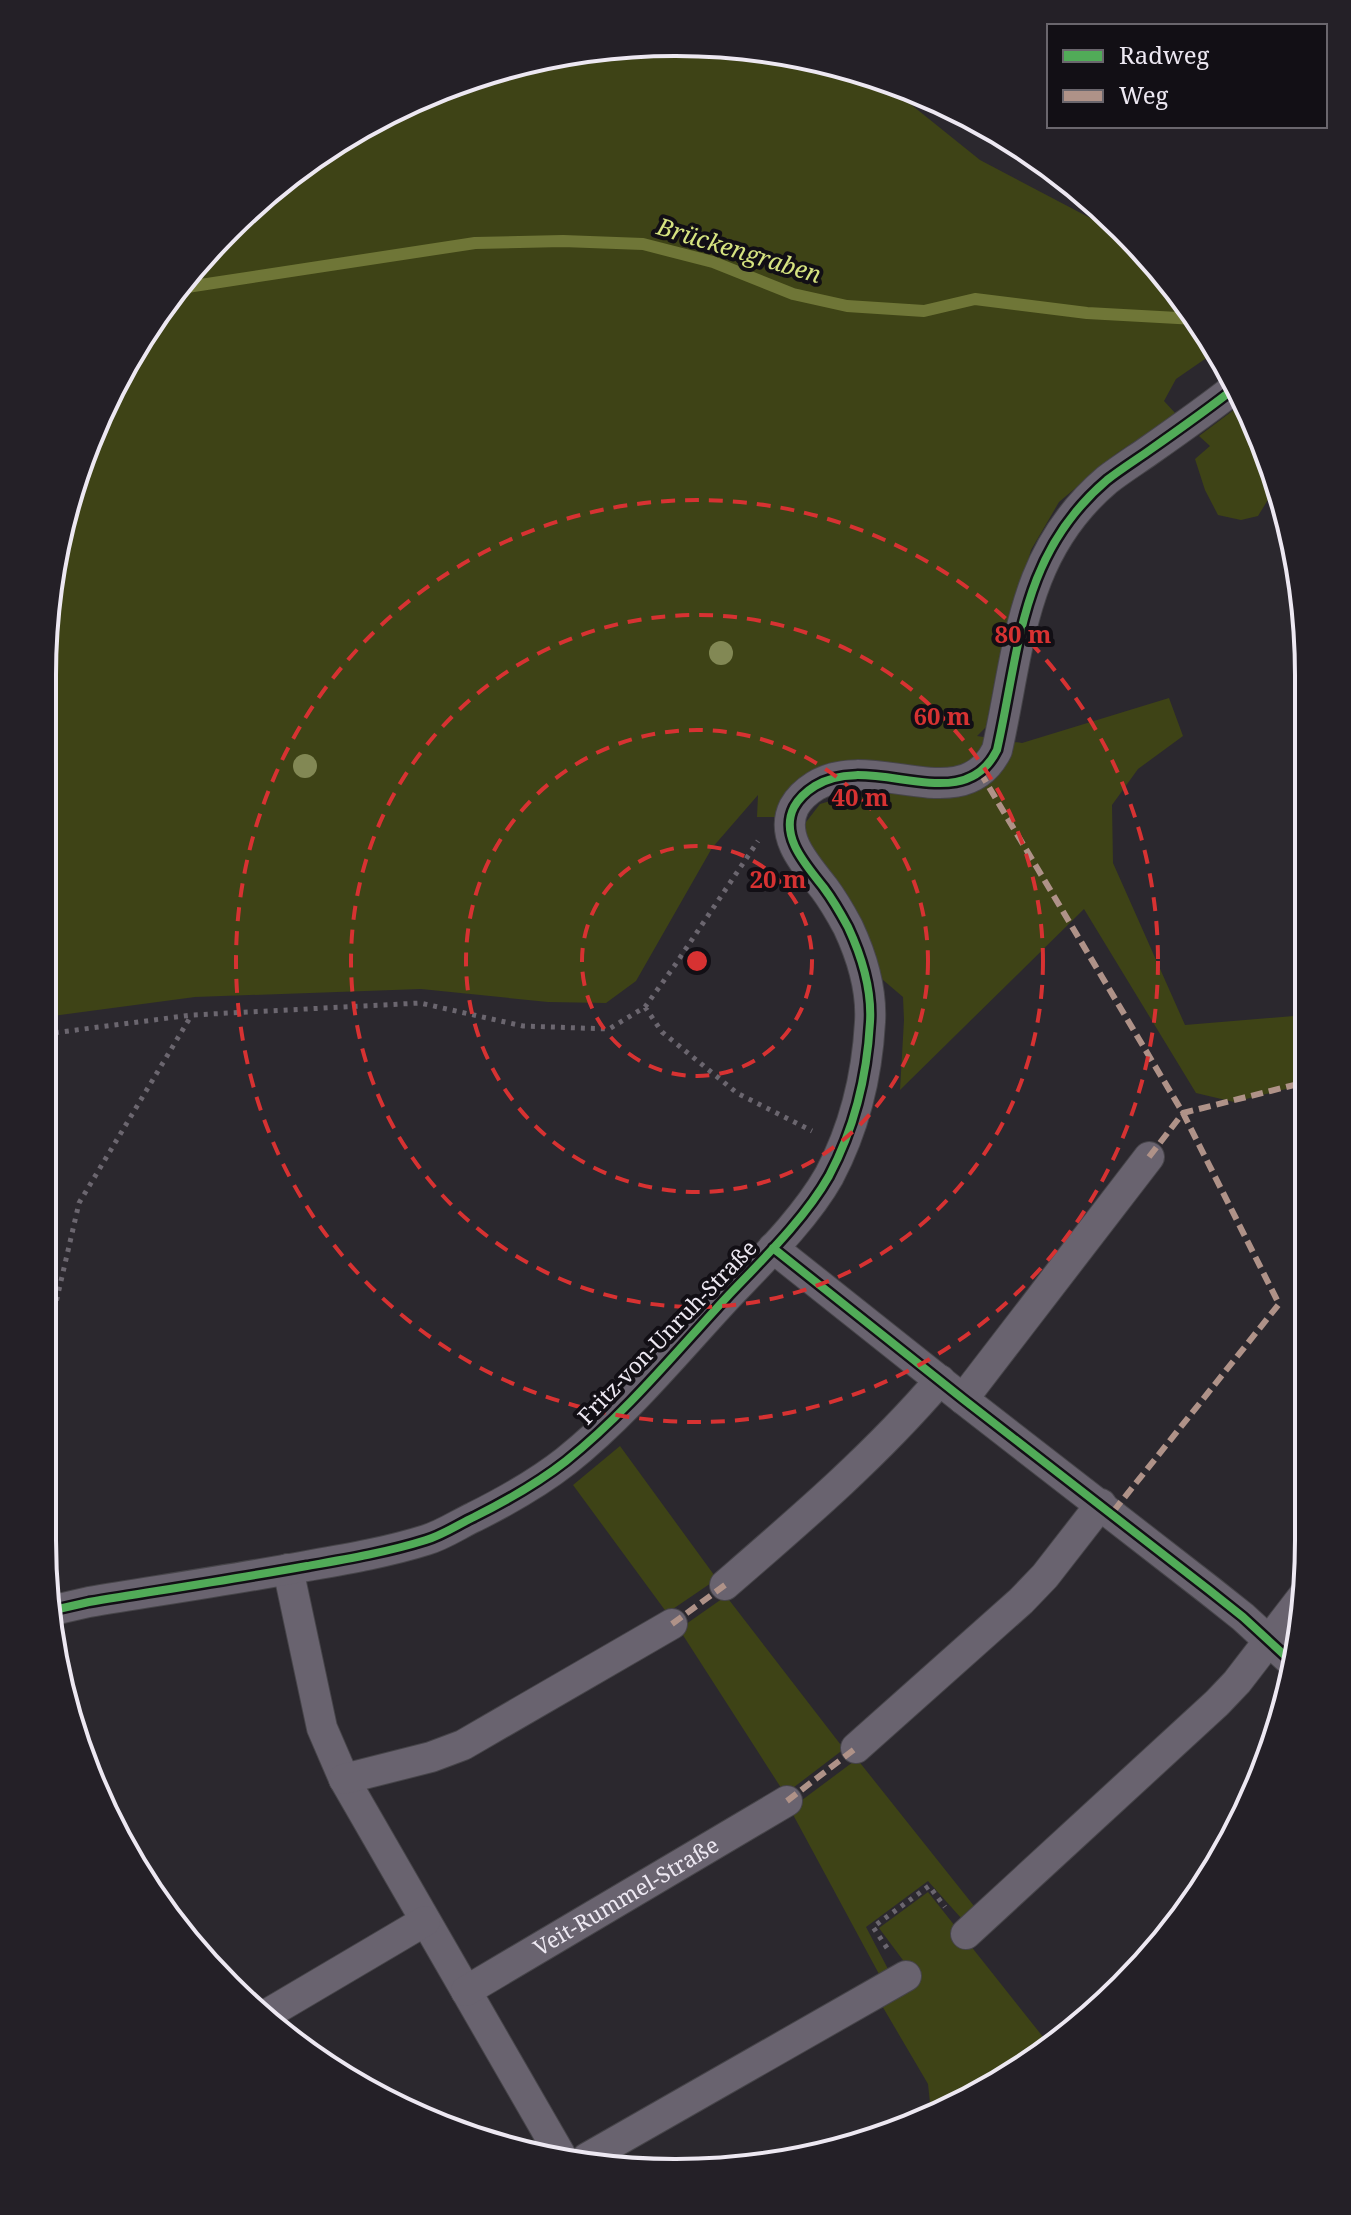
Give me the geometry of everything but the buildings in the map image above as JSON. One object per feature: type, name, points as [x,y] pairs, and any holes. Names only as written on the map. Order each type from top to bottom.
[{"type":"street","points":[[773,1248],[806,1209],[844,1147],[866,1069],[871,1002],[855,944],[836,906],[792,839],[790,824],[794,808],[803,794],[835,776],[876,775],[948,784],[963,782],[990,763],[997,750],[1026,606],[1047,555],[1064,528],[1108,479],[1227,394]]},
{"type":"street","points":[[963,1399],[1149,1157]]},
{"type":"street","name":"Fritz-von-Unruh-Straße","points":[[60,1609],[346,1559],[428,1540],[501,1504],[564,1463],[610,1421],[773,1248],[1101,1504],[1284,1654]]},
{"type":"street","points":[[725,1585],[873,1453],[940,1380]]},
{"type":"street","points":[[856,1748],[1021,1601],[1045,1576],[1101,1504]]},
{"type":"street","points":[[288,1569],[322,1728],[344,1779],[556,2147]]},
{"type":"street","points":[[966,1934],[1195,1725],[1237,1682],[1291,1612]]},
{"type":"street","points":[[344,1779],[431,1757],[463,1745],[672,1624]]},
{"type":"street","name":"Veit-Rummel-Straße","points":[[466,1991],[787,1801]]},
{"type":"street","points":[[273,2010],[425,1921]]},
{"type":"street","points":[[594,2154],[906,1976]]},
{"type":"path","points":[[56,1033],[192,1015],[420,1003],[523,1026],[609,1029],[645,1007],[764,832],[790,824]]},
{"type":"path","points":[[645,1007],[662,1032],[737,1093],[844,1147]]},
{"type":"path","points":[[56,1303],[79,1203],[192,1015]]},
{"type":"path","points":[[906,1976],[873,1927],[929,1886],[966,1934]]},
{"type":"green space","points":[[676,56],[756,61],[796,68],[836,77],[906,100],[980,160],[1097,221],[1141,267],[1191,331],[1207,358],[1176,379],[1164,401],[1176,414],[1117,453],[1059,502],[1031,550],[997,669],[986,727],[977,736],[1022,743],[1169,698],[1183,736],[1138,769],[1112,805],[1113,863],[1185,1025],[1295,1016],[1295,1087],[1234,1102],[1196,1093],[1084,909],[900,1090],[903,997],[876,974],[847,894],[814,851],[803,826],[820,804],[857,793],[898,794],[892,769],[777,817],[757,817],[758,795],[712,848],[636,981],[606,1003],[548,1002],[421,989],[195,997],[56,1016],[56,676],[61,595],[77,515],[103,438],[160,331],[237,237],[331,160],[438,103],[515,77],[555,68],[635,57]]},
{"type":"green space","points":[[1234,409],[1269,498],[1258,516],[1241,520],[1218,515],[1205,490],[1195,459],[1210,446],[1199,436]]},
{"type":"green space","points":[[620,1446],[717,1579],[667,1613],[573,1485]]},
{"type":"green space","points":[[726,1596],[844,1749],[785,1794],[679,1629]]},
{"type":"green space","points":[[857,1759],[974,1906],[961,1918],[928,1881],[866,1927],[888,1969],[879,1974],[790,1809]]},
{"type":"green space","points":[[928,1892],[1044,2038],[985,2076],[930,2104],[928,2084],[881,2004],[917,1979],[879,1928]]},
{"type":"waterway","name":"Brückengraben","points":[[194,286],[475,243],[563,241],[643,244],[713,262],[793,294],[847,306],[924,311],[975,299],[1087,313],[1182,318]]},
{"type":"marked path","points":[[980,772],[1183,1113],[1279,1304],[1112,1513]]},
{"type":"marked path","points":[[1149,1157],[1183,1113],[1295,1085]]},
{"type":"marked path","points":[[672,1624],[725,1585]]},
{"type":"marked path","points":[[787,1801],[856,1748]]},
{"type":"cycle path","points":[[60,1609],[352,1558],[432,1538],[498,1505],[544,1477],[588,1443],[629,1403],[807,1208],[838,1158],[858,1101],[870,1022],[865,973],[845,922],[792,840],[790,818],[794,807],[812,788],[838,777],[863,775],[939,783],[962,781],[981,770],[997,750],[1028,604],[1056,539],[1078,509],[1107,480],[1227,394]]},
{"type":"cycle path","points":[[773,1248],[1243,1617],[1284,1655]]}]
